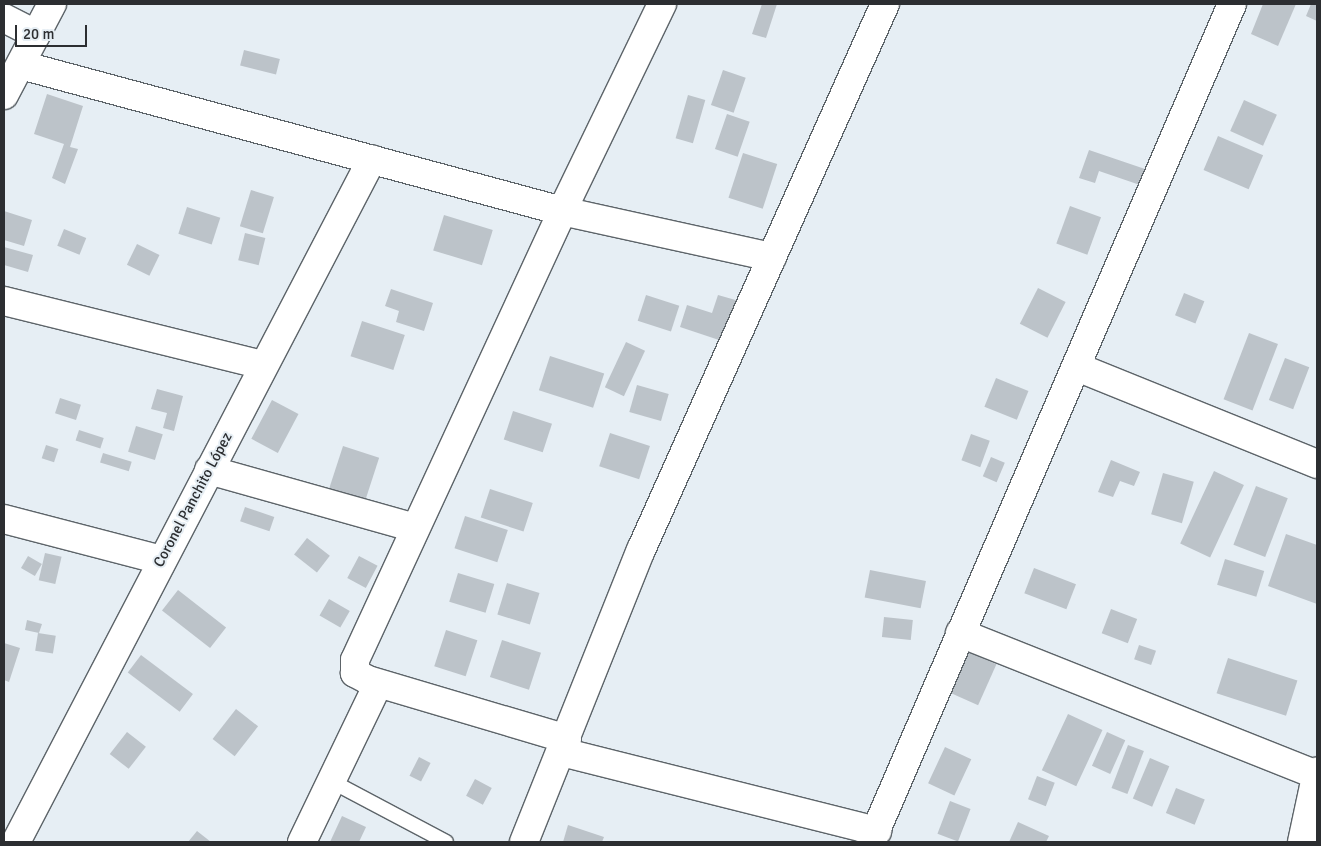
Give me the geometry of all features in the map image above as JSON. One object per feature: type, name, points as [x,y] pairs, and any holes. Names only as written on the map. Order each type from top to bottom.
[{"type":"street","points":[[4,95],[52,4]]},
{"type":"street","points":[[662,4],[562,211],[415,528],[355,660],[355,673],[378,684],[564,745],[874,836],[1232,4]]},
{"type":"street","points":[[524,842],[641,550],[885,4]]},
{"type":"street","points":[[4,18],[36,34]]},
{"type":"street","points":[[21,65],[562,211],[772,257]]},
{"type":"street","name":"Coronel Panchito López","points":[[16,842],[161,560],[372,159]]},
{"type":"street","points":[[4,301],[263,365]]},
{"type":"street","points":[[1077,367],[1317,464]]},
{"type":"street","points":[[209,470],[415,528]]},
{"type":"street","points":[[4,519],[161,560]]},
{"type":"street","points":[[960,633],[1317,774],[1302,842]]},
{"type":"street","points":[[302,842],[378,684]]},
{"type":"lane","points":[[331,781],[446,842]]},
{"type":"building","points":[[762,4],[777,4],[766,38],[752,34]]},
{"type":"building","points":[[1263,4],[1296,4],[1278,46],[1251,34]]},
{"type":"building","points":[[1311,4],[1317,4],[1317,21],[1306,16]]},
{"type":"building","points":[[244,50],[280,59],[276,74],[240,66]]},
{"type":"building","points":[[723,70],[746,78],[734,113],[711,105]]},
{"type":"building","points":[[47,94],[83,106],[70,147],[78,149],[65,184],[52,178],[64,144],[34,134]]},
{"type":"building","points":[[688,95],[705,100],[693,143],[676,138]]},
{"type":"building","points":[[1244,100],[1277,115],[1263,146],[1230,131]]},
{"type":"building","points":[[727,114],[750,122],[738,157],[715,149]]},
{"type":"building","points":[[1218,136],[1263,155],[1249,189],[1204,170]]},
{"type":"building","points":[[1089,150],[1145,169],[1140,185],[1099,171],[1095,183],[1079,178]]},
{"type":"building","points":[[743,153],[777,164],[763,209],[728,198]]},
{"type":"building","points":[[251,190],[274,197],[263,233],[240,226]]},
{"type":"building","points":[[1070,206],[1101,217],[1087,255],[1056,244]]},
{"type":"building","points":[[187,207],[220,218],[212,244],[178,234]]},
{"type":"building","points":[[4,211],[32,220],[24,246],[4,240]]},
{"type":"building","points":[[444,215],[493,230],[482,265],[433,250]]},
{"type":"building","points":[[64,229],[86,238],[80,255],[57,246]]},
{"type":"building","points":[[245,233],[265,238],[259,265],[238,260]]},
{"type":"building","points":[[137,244],[159,255],[149,276],[127,265]]},
{"type":"building","points":[[4,247],[33,255],[28,272],[4,265]]},
{"type":"building","points":[[1038,288],[1066,302],[1047,338],[1020,324]]},
{"type":"building","points":[[391,289],[433,303],[424,331],[396,322],[399,311],[385,306]]},
{"type":"building","points":[[1184,293],[1204,301],[1195,323],[1175,315]]},
{"type":"building","points":[[646,295],[679,306],[671,331],[638,321]]},
{"type":"building","points":[[718,295],[739,301],[725,342],[680,327],[687,305],[712,313]]},
{"type":"building","points":[[362,321],[405,335],[393,370],[351,356]]},
{"type":"building","points":[[1249,333],[1278,344],[1252,410],[1224,399]]},
{"type":"building","points":[[626,342],[645,351],[624,396],[605,387]]},
{"type":"building","points":[[550,356],[604,374],[593,408],[539,390]]},
{"type":"building","points":[[1285,358],[1309,367],[1293,409],[1269,400]]},
{"type":"building","points":[[996,378],[1028,391],[1017,420],[984,407]]},
{"type":"building","points":[[637,385],[669,394],[661,421],[629,412]]},
{"type":"building","points":[[157,389],[183,396],[174,431],[163,428],[167,413],[151,409]]},
{"type":"building","points":[[60,398],[81,405],[76,420],[55,413]]},
{"type":"building","points":[[272,400],[298,414],[278,453],[251,439]]},
{"type":"building","points":[[513,411],[552,424],[543,452],[504,440]]},
{"type":"building","points":[[136,426],[163,434],[155,460],[128,452]]},
{"type":"building","points":[[79,430],[104,438],[100,448],[76,440]]},
{"type":"building","points":[[610,433],[650,446],[639,479],[599,466]]},
{"type":"building","points":[[971,434],[990,441],[980,467],[961,460]]},
{"type":"building","points":[[46,445],[58,449],[54,462],[42,458]]},
{"type":"building","points":[[343,446],[379,458],[365,501],[329,489]]},
{"type":"building","points":[[103,453],[132,462],[129,471],[100,463]]},
{"type":"building","points":[[991,457],[1005,463],[997,482],[983,476]]},
{"type":"building","points":[[1111,460],[1140,472],[1134,486],[1120,481],[1113,497],[1098,492]]},
{"type":"building","points":[[1214,471],[1244,485],[1210,557],[1180,544]]},
{"type":"building","points":[[1163,473],[1194,482],[1182,523],[1151,514]]},
{"type":"building","points":[[1256,486],[1288,498],[1265,557],[1233,545]]},
{"type":"building","points":[[490,489],[533,503],[524,531],[481,518]]},
{"type":"building","points":[[245,507],[274,517],[269,531],[240,521]]},
{"type":"building","points":[[465,516],[508,530],[497,562],[454,548]]},
{"type":"building","points":[[1286,534],[1317,545],[1317,604],[1268,586]]},
{"type":"building","points":[[307,538],[330,556],[317,572],[294,555]]},
{"type":"building","points":[[45,553],[62,557],[55,584],[39,580]]},
{"type":"building","points":[[28,556],[42,564],[35,576],[21,568]]},
{"type":"building","points":[[359,556],[378,566],[366,588],[347,578]]},
{"type":"building","points":[[1225,559],[1264,571],[1256,597],[1217,585]]},
{"type":"building","points":[[1034,568],[1076,584],[1066,609],[1024,593]]},
{"type":"building","points":[[870,570],[926,581],[921,608],[865,597]]},
{"type":"building","points":[[458,573],[494,584],[486,613],[449,602]]},
{"type":"building","points":[[507,583],[540,593],[530,624],[497,615]]},
{"type":"building","points":[[178,590],[226,628],[210,648],[162,610]]},
{"type":"building","points":[[329,599],[350,611],[340,627],[320,615]]},
{"type":"building","points":[[1111,609],[1137,619],[1128,643],[1102,633]]},
{"type":"building","points":[[884,617],[913,620],[911,640],[882,637]]},
{"type":"building","points":[[27,620],[42,624],[39,633],[25,630]]},
{"type":"building","points":[[446,630],[477,640],[466,676],[434,666]]},
{"type":"building","points":[[38,633],[56,636],[53,654],[35,651]]},
{"type":"building","points":[[502,640],[541,653],[529,690],[490,677]]},
{"type":"building","points":[[4,643],[20,648],[9,682],[4,680]]},
{"type":"building","points":[[1139,645],[1156,651],[1151,665],[1134,659]]},
{"type":"building","points":[[969,652],[996,664],[978,705],[951,693]]},
{"type":"building","points":[[141,655],[193,694],[180,712],[128,673]]},
{"type":"building","points":[[1228,658],[1297,681],[1286,716],[1217,693]]},
{"type":"building","points":[[236,709],[258,726],[235,756],[213,739]]},
{"type":"building","points":[[1068,714],[1102,730],[1076,786],[1042,770]]},
{"type":"building","points":[[127,732],[146,747],[129,769],[110,754]]},
{"type":"building","points":[[1107,732],[1125,740],[1110,774],[1092,766]]},
{"type":"building","points":[[1128,745],[1144,751],[1127,794],[1112,788]]},
{"type":"building","points":[[945,747],[971,759],[954,796],[928,783]]},
{"type":"building","points":[[419,757],[431,763],[421,782],[409,776]]},
{"type":"building","points":[[1150,758],[1169,766],[1152,807],[1133,799]]},
{"type":"building","points":[[1037,776],[1055,783],[1046,806],[1028,799]]},
{"type":"building","points":[[475,779],[492,788],[483,805],[466,796]]},
{"type":"building","points":[[1176,788],[1205,800],[1195,825],[1166,813]]},
{"type":"building","points":[[950,801],[971,809],[958,842],[937,834]]},
{"type":"building","points":[[342,816],[366,827],[359,842],[330,842]]},
{"type":"building","points":[[1018,822],[1049,836],[1046,842],[1009,842]]},
{"type":"building","points":[[568,825],[604,837],[602,842],[563,842]]},
{"type":"building","points":[[197,831],[211,842],[188,842]]}]
